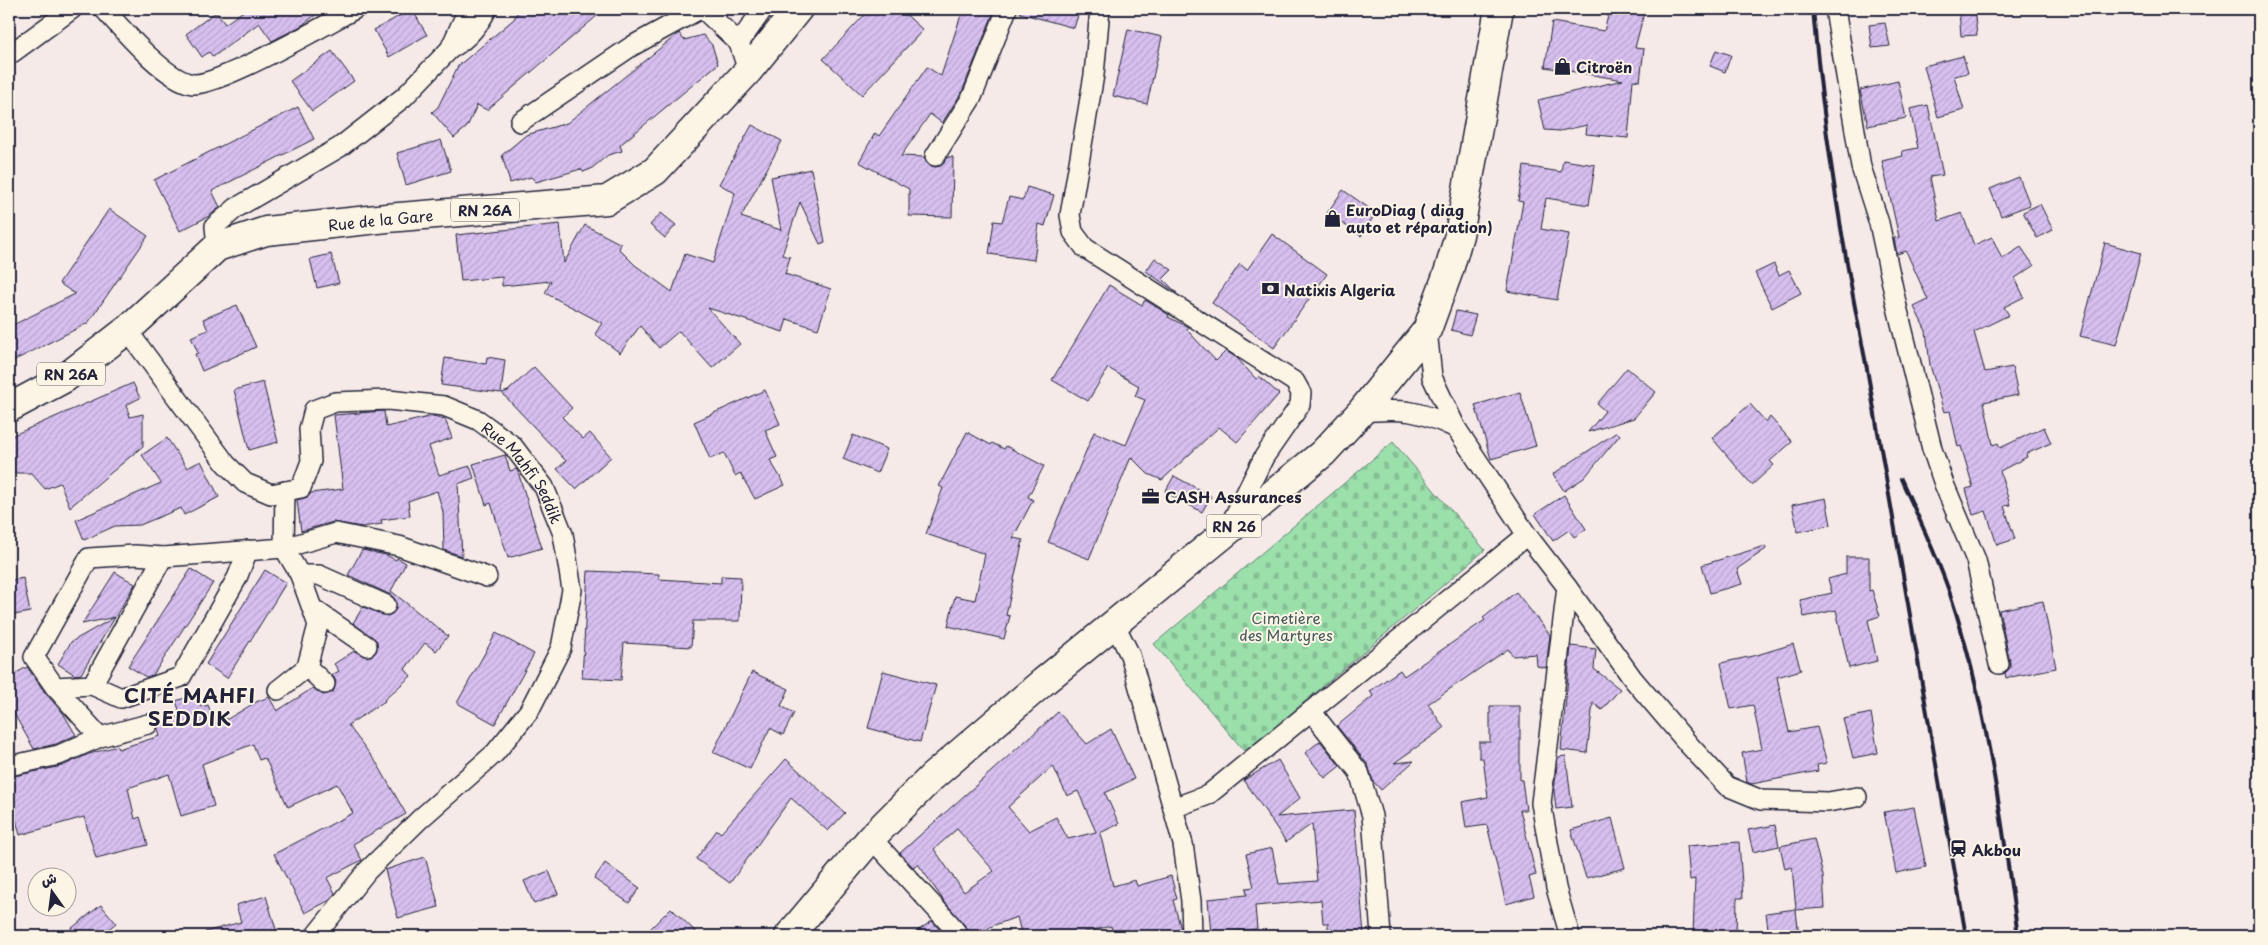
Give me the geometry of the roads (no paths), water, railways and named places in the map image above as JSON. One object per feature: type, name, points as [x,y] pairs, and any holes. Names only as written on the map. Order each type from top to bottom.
[{"type":"main road","name":"Rue de la Gare","points":[[127,330],[217,247],[266,231],[396,217],[607,200],[655,171],[748,71],[798,9]]},
{"type":"main road","name":"RN 26","points":[[789,936],[871,838],[932,777],[1043,682],[1323,453],[1361,412],[1427,330],[1449,270],[1459,235],[1498,9]]},
{"type":"main road","name":"RN 26A","points":[[9,408],[65,378],[127,330]]},
{"type":"street","points":[[9,55],[72,9]]},
{"type":"street","points":[[104,9],[134,43],[169,73],[193,84],[221,77],[355,9]]},
{"type":"street","points":[[450,49],[466,14],[466,9]]},
{"type":"street","points":[[217,247],[215,226],[236,208],[340,147],[404,97],[450,49],[462,42],[475,29],[488,9]]},
{"type":"street","points":[[520,122],[632,46],[701,9],[739,43],[748,71]]},
{"type":"street","points":[[739,43],[763,9]]},
{"type":"street","points":[[935,156],[972,98],[1008,9]]},
{"type":"street","points":[[1100,9],[1094,75],[1070,215],[1072,232],[1085,248],[1295,382],[1301,393],[1300,405],[1264,457],[1225,534]]},
{"type":"street","points":[[1835,9],[1852,122],[1861,167],[1879,223],[1897,308],[1932,449],[1944,484],[1976,560],[1999,664]]},
{"type":"street","points":[[127,330],[226,464],[245,483],[271,494],[285,491],[284,548],[300,575],[318,625],[307,667],[278,690]]},
{"type":"street","points":[[1427,330],[1432,378],[1456,428],[1527,535],[1567,587],[1632,679],[1727,786],[1761,800],[1828,802],[1857,797]]},
{"type":"street","name":"Rue Mahfi Seddik","points":[[285,491],[301,488],[311,461],[309,429],[314,410],[335,402],[388,400],[444,406],[478,420],[512,445],[544,487],[563,534],[572,590],[561,648],[529,711],[495,753],[420,819],[367,871],[315,936]]},
{"type":"street","points":[[1361,412],[1393,409],[1425,414],[1456,428]]},
{"type":"street","points":[[100,737],[55,687],[34,657],[89,558],[135,555],[163,558],[284,548],[336,534],[399,546],[487,577]]},
{"type":"street","points":[[1172,808],[1208,795],[1527,535]]},
{"type":"street","points":[[55,687],[92,684],[121,698],[181,677],[237,578],[248,550]]},
{"type":"street","points":[[92,684],[163,558]]},
{"type":"street","points":[[300,575],[318,575],[386,605]]},
{"type":"street","points":[[1567,587],[1541,802],[1556,888],[1570,936]]},
{"type":"street","points":[[312,608],[367,646]]},
{"type":"street","points":[[1115,625],[1130,655],[1183,844],[1191,901],[1192,936]]},
{"type":"street","points":[[307,667],[325,684]]},
{"type":"street","points":[[1311,711],[1359,772],[1372,816],[1381,936]]},
{"type":"street","points":[[9,766],[59,755],[100,737],[148,724]]},
{"type":"street","points":[[871,838],[950,924],[958,936]]},
{"type":"railway","points":[[1813,9],[1822,99],[1842,234],[1966,936]]},
{"type":"railway","points":[[1901,479],[1945,579],[1974,678],[1992,764],[2018,936]]},
{"type":"place","name":"Citroën","points":[[1562,66]]},
{"type":"place","name":"EuroDiag ( diag auto et réparation)","points":[[1332,218]]},
{"type":"place","name":"Natixis Algeria","points":[[1270,289]]},
{"type":"place","name":"CASH Assurances","points":[[1151,496]]},
{"type":"place","name":"Akbou","points":[[1958,849]]},
{"type":"district","name":"CITÉ MAHFI SEDDIK","points":[[190,706]]},
{"type":"park label","name":"Cimetière des Martyres","points":[[1286,626]]}]
